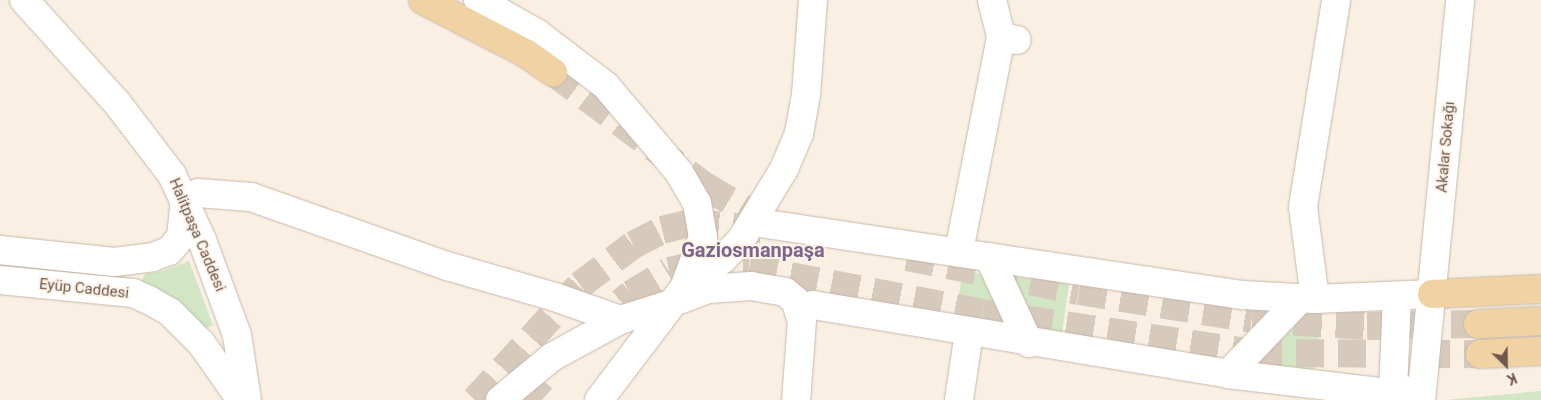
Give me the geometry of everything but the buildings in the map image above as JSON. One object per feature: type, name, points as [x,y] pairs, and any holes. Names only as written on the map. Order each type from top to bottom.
[{"type":"main road","points":[[423,0],[527,54],[553,72]]},
{"type":"main road","points":[[1432,294],[1541,289]]},
{"type":"main road","points":[[1478,324],[1541,321]]},
{"type":"main road","points":[[1480,354],[1541,351]]},
{"type":"street","name":"Halitpaşa Caddesi","points":[[24,0],[117,103],[172,175],[192,196],[237,335],[247,400]]},
{"type":"street","points":[[478,0],[538,34],[606,86],[679,172],[697,203],[703,229],[698,253],[678,296],[599,400]]},
{"type":"street","points":[[678,296],[723,259],[753,222],[784,169],[799,134],[806,95],[813,0]]},
{"type":"street","points":[[959,251],[1009,38],[992,0]]},
{"type":"street","points":[[1228,374],[1308,299],[1303,207],[1336,0]]},
{"type":"street","name":"Akalar Sokağı","points":[[1422,395],[1460,0]]},
{"type":"street","name":"Eyüp Caddesi","points":[[0,250],[114,262],[153,256],[169,251],[181,237],[192,196]]},
{"type":"street","points":[[192,196],[251,196],[438,263],[555,297],[620,320]]},
{"type":"street","points":[[753,222],[959,251],[1243,295],[1308,299],[1432,294]]},
{"type":"street","points":[[989,257],[1029,343]]},
{"type":"street","name":"Eyüp Caddesi","points":[[0,280],[133,294],[149,300],[170,312],[200,343],[240,400]]},
{"type":"street","points":[[500,400],[552,356],[620,320],[678,296],[708,290],[751,286],[785,292],[800,308],[802,321],[796,400]]},
{"type":"street","points":[[1393,392],[1397,296]]},
{"type":"street","points":[[800,308],[813,305],[1029,343],[1228,374],[1422,395]]},
{"type":"street","points":[[959,400],[969,332]]},
{"type":"green space","points":[[0,260],[125,274],[123,284],[0,272]]},
{"type":"green space","points":[[189,261],[213,325],[204,329],[139,285],[145,274],[162,271]]},
{"type":"green space","points":[[963,270],[986,275],[1013,328],[955,318]]},
{"type":"green space","points":[[1011,276],[1069,284],[1062,334],[1037,329]]},
{"type":"green space","points":[[1297,319],[1321,323],[1313,373],[1254,361]]},
{"type":"green space","points":[[1541,391],[1541,400],[1445,400]]},
{"type":"tunnel","points":[[553,72],[705,186],[771,225]]},
{"type":"tunnel","points":[[475,400],[580,285],[633,245],[662,230],[691,223],[772,230]]},
{"type":"tunnel","points":[[907,257],[1079,291],[1252,319],[1367,326],[1478,324]]},
{"type":"tunnel","points":[[589,329],[631,294],[669,271],[701,264],[749,268],[983,313],[1254,353],[1480,354]]},
{"type":"tunnel","points":[[523,400],[551,369]]},
{"type":"district","name":"Gaziosmanpaşa","points":[[753,250]]}]
